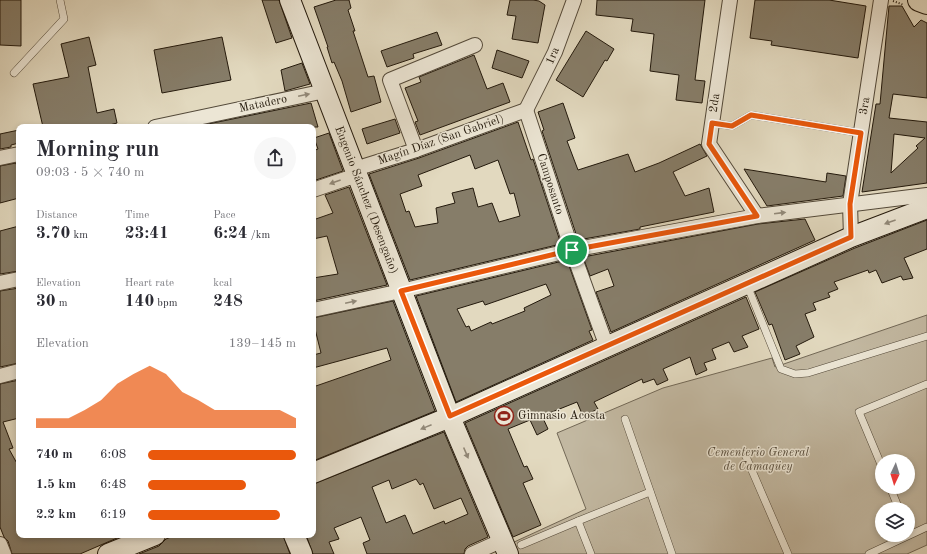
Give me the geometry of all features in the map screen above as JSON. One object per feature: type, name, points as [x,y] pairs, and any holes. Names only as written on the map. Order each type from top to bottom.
[{"type":"main road","points":[[919,0],[927,3]]},
{"type":"street","name":"Eugenio Sánchez (Desengaño)","points":[[290,0],[450,416],[511,546]]},
{"type":"street","name":"1ra","points":[[526,110],[552,59],[574,0]]},
{"type":"street","name":"2da","points":[[730,0],[709,144],[757,216]]},
{"type":"street","name":"3ra","points":[[851,237],[850,204],[881,0]]},
{"type":"street","points":[[416,150],[390,80],[475,45]]},
{"type":"street","name":"Matadero","points":[[187,124],[198,123],[325,91]]},
{"type":"street","name":"Magín Díaz (San Gabriel)","points":[[316,189],[356,172],[526,110]]},
{"type":"street","name":"Camposanto","points":[[526,110],[572,250],[607,347]]},
{"type":"street","points":[[0,158],[16,155]]},
{"type":"street","points":[[316,309],[401,291],[572,250],[757,216],[850,204],[927,199]]},
{"type":"street","points":[[316,472],[450,416],[607,347],[851,237],[927,199]]},
{"type":"street","points":[[0,283],[16,279]]},
{"type":"street","points":[[0,376],[16,372]]},
{"type":"street","points":[[295,538],[302,554]]},
{"type":"street","points":[[108,554],[144,541]]},
{"type":"street","points":[[0,544],[4,554]]},
{"type":"street","points":[[472,554],[511,546]]},
{"type":"lane","points":[[14,72],[64,19],[60,0]]},
{"type":"lane","points":[[712,123],[732,126],[751,115],[861,133]]},
{"type":"lane","points":[[746,284],[781,369],[795,374],[808,373],[927,336]]},
{"type":"lane","points":[[877,454],[859,412],[927,384]]},
{"type":"lane","points":[[624,419],[672,554]]},
{"type":"lane","points":[[744,452],[788,554]]},
{"type":"lane","points":[[511,546],[650,492]]},
{"type":"lane","points":[[578,521],[591,554]]},
{"type":"lane","points":[[915,530],[927,527]]},
{"type":"lane","points":[[869,554],[891,542]]},
{"type":"green space","name":"Cementerio General de Camagüey","points":[[927,315],[927,545],[907,554],[516,554],[512,543],[586,509],[557,433],[663,388],[772,358],[775,367]]},
{"type":"building","points":[[0,0],[21,0],[21,46],[0,45]]},
{"type":"building","points":[[262,0],[279,0],[292,38],[276,43]]},
{"type":"building","points":[[336,0],[349,0],[351,8],[348,10],[355,31],[353,31],[368,77],[374,76],[381,102],[351,112],[342,81],[334,62],[332,63],[314,7]]},
{"type":"building","points":[[510,0],[533,0],[539,1],[545,5],[538,43],[512,39],[516,16],[507,15]]},
{"type":"building","points":[[597,0],[705,0],[695,80],[705,81],[702,103],[676,100],[679,75],[650,71],[654,34],[631,31],[633,19],[596,15]]},
{"type":"building","points":[[755,0],[829,0],[866,6],[858,58],[771,45],[772,41],[750,38]]},
{"type":"building","points":[[889,6],[902,6],[914,27],[921,20],[927,23],[927,98],[893,94],[889,118],[927,122],[927,183],[862,192],[876,104],[880,104]],"holes":[[[894,134],[925,138],[916,146],[918,148],[891,173]]]},
{"type":"building","points":[[586,31],[614,49],[607,61],[605,60],[583,97],[556,80]]},
{"type":"building","points":[[437,32],[442,45],[413,54],[414,58],[387,67],[381,51]]},
{"type":"building","points":[[89,37],[96,65],[88,67],[97,113],[114,109],[117,123],[42,124],[33,84],[69,77],[61,44]]},
{"type":"building","points":[[222,37],[231,80],[162,93],[154,50]]},
{"type":"building","points":[[497,50],[529,61],[522,78],[492,68]]},
{"type":"building","points":[[474,55],[487,89],[503,83],[510,102],[420,135],[415,122],[418,121],[405,88],[421,82],[419,77]]},
{"type":"building","points":[[302,63],[310,84],[285,91],[281,70]]},
{"type":"building","points":[[311,103],[318,127],[316,127],[316,124],[208,124]]},
{"type":"building","points":[[563,103],[575,138],[567,141],[578,170],[628,154],[635,172],[659,163],[700,144],[707,156],[673,172],[685,196],[709,188],[714,212],[640,227],[640,229],[578,240],[542,131],[544,130],[538,112]]},
{"type":"building","points":[[395,119],[400,133],[367,144],[362,129]]},
{"type":"building","points":[[518,122],[531,160],[533,159],[561,244],[410,280],[369,174],[419,158]],"holes":[[[470,155],[475,169],[498,160],[510,194],[514,193],[520,216],[499,222],[492,203],[478,207],[473,188],[452,193],[455,203],[436,208],[438,223],[415,227],[409,211],[406,212],[400,194],[422,186],[418,175]]]},
{"type":"building","points":[[16,131],[16,144],[11,145],[11,147],[0,149],[0,134]]},
{"type":"building","points":[[329,133],[343,171],[316,180],[316,150],[318,149],[316,137]]},
{"type":"building","points":[[16,163],[16,199],[0,203],[0,166]]},
{"type":"building","points":[[744,169],[826,182],[827,173],[846,176],[843,196],[767,206]]},
{"type":"building","points":[[349,187],[387,285],[316,300],[316,278],[338,274],[327,236],[316,238],[316,219],[333,213],[325,195]]},
{"type":"building","points":[[805,219],[815,240],[611,332],[596,292],[614,286],[608,269],[590,276],[583,257],[758,224]]},
{"type":"building","points":[[927,220],[927,249],[904,258],[913,278],[903,280],[901,276],[882,283],[876,270],[869,273],[868,270],[834,282],[838,289],[828,293],[830,297],[813,303],[816,310],[805,314],[814,337],[796,346],[800,354],[785,360],[772,324],[769,325],[755,292],[855,248]]},
{"type":"building","points":[[16,227],[16,271],[0,274],[0,231]]},
{"type":"building","points":[[567,260],[592,330],[589,331],[593,340],[456,402],[416,296]],"holes":[[[546,284],[551,295],[524,308],[525,311],[492,324],[491,322],[471,331],[469,326],[466,327],[457,309],[483,301],[485,305]]]},
{"type":"building","points":[[16,288],[16,364],[0,367],[0,291]]},
{"type":"building","points":[[746,297],[759,329],[742,336],[748,347],[734,352],[729,342],[712,349],[716,359],[704,363],[707,370],[696,375],[690,357],[663,369],[668,380],[657,385],[654,379],[643,383],[642,379],[594,402],[598,409],[583,416],[577,402],[542,416],[548,429],[537,435],[530,420],[508,429],[524,467],[527,466],[533,479],[523,483],[541,525],[513,537],[465,423]]},
{"type":"building","points":[[393,301],[435,411],[316,460],[316,386],[391,360],[387,348],[316,367],[316,354],[321,353],[316,333],[316,317]]},
{"type":"building","points":[[16,381],[16,419],[3,422],[13,448],[9,449],[16,462],[16,538],[117,538],[80,554],[12,554],[8,541],[4,537],[0,527],[0,384]]},
{"type":"building","points":[[444,432],[488,537],[468,546],[465,549],[464,554],[367,554],[363,543],[370,540],[361,517],[334,528],[339,539],[329,542],[334,554],[313,554],[307,538],[316,538],[316,483]],"holes":[[[416,479],[420,485],[423,483],[434,509],[461,498],[468,514],[445,524],[444,521],[413,534],[405,515],[386,523],[372,487],[389,480],[392,489]]]},
{"type":"building","points":[[284,538],[290,554],[139,554],[159,546],[166,539]]},
{"type":"place","name":"Gimnasio Acosta","points":[[504,416]]},
{"type":"route","points":[[751,115],[861,133],[850,204],[851,237],[450,416],[401,291],[572,250],[757,216],[709,144],[712,123],[732,126],[751,115]]}]
